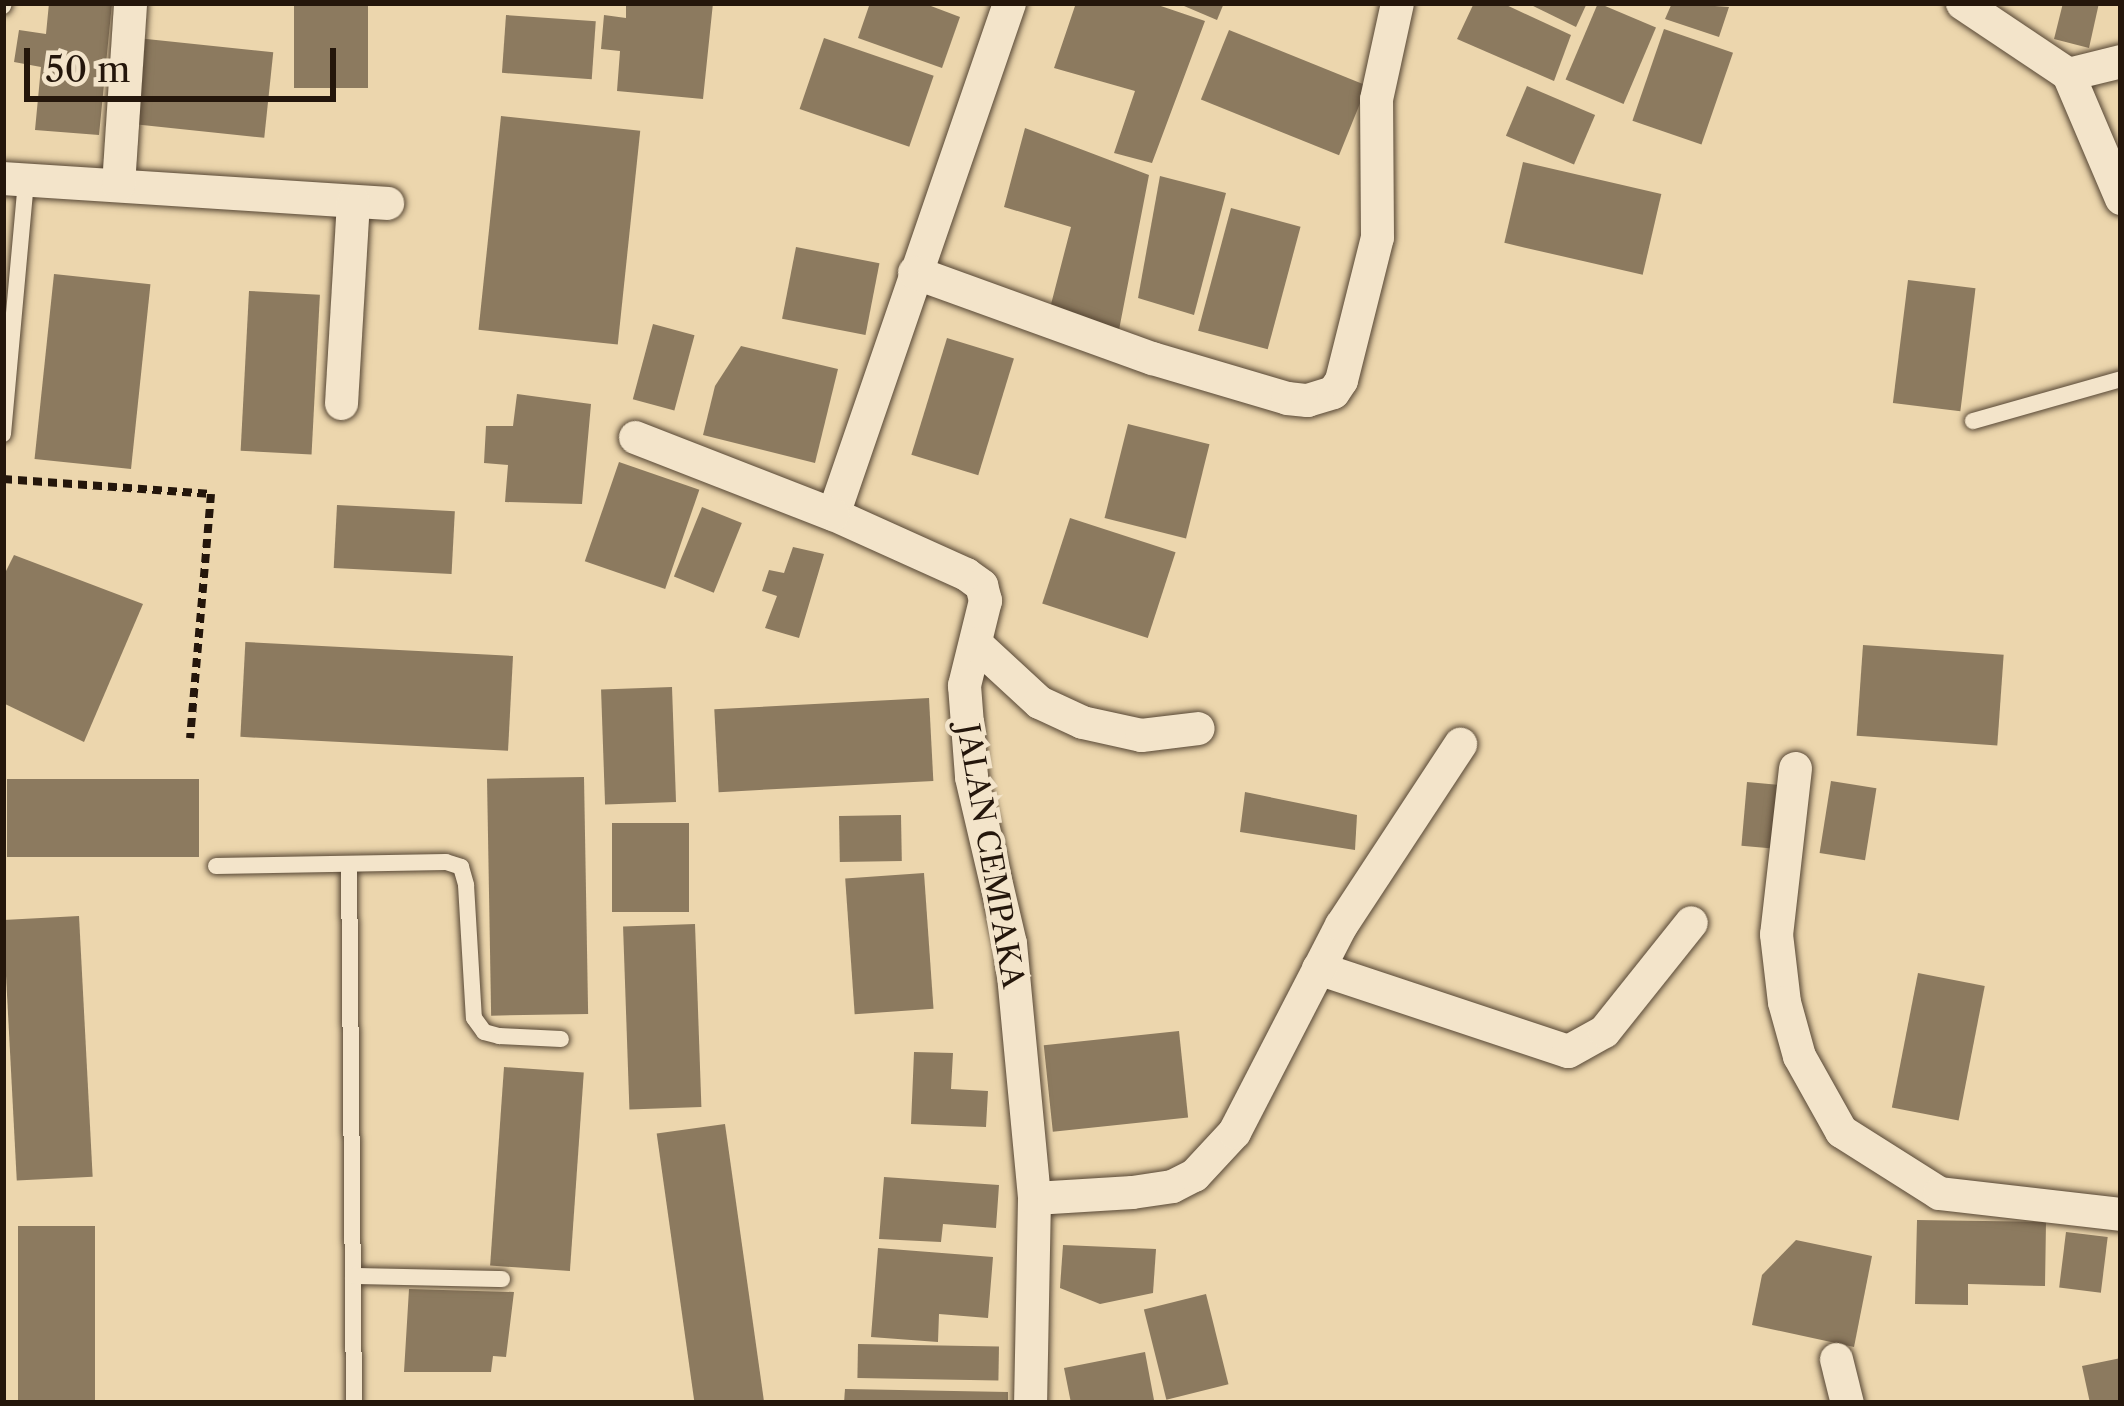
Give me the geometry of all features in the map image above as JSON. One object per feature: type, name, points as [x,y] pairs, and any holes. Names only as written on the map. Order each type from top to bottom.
[{"type":"street","points":[[118,185],[130,3]]},
{"type":"street","points":[[634,437],[833,514],[1009,3]]},
{"type":"street","points":[[914,272],[1152,358],[1287,398],[1307,400],[1333,392],[1342,380],[1377,236],[1376,99],[1397,3]]},
{"type":"street","points":[[1962,3],[2068,74],[2121,198]]},
{"type":"street","points":[[2068,74],[2121,61]]},
{"type":"street","points":[[14,179],[370,202],[341,403]]},
{"type":"street","name":"JALAN CEMPAKA","points":[[833,514],[981,585],[985,600],[964,685],[971,777],[1010,943],[1034,1198],[1030,1403]]},
{"type":"street","points":[[975,643],[1039,701],[1082,722],[1141,735],[1198,728]]},
{"type":"street","points":[[1034,1198],[1132,1192],[1172,1186],[1194,1175],[1234,1132],[1318,968],[1460,744]]},
{"type":"street","points":[[1795,768],[1776,934],[1784,1002],[1799,1055],[1841,1131],[1939,1192],[2121,1214]]},
{"type":"street","points":[[1318,968],[1568,1051],[1604,1031],[1691,922]]},
{"type":"street","points":[[1836,1359],[1847,1403]]},
{"type":"lane","points":[[3,434],[14,179]]},
{"type":"lane","points":[[1973,421],[2121,379]]},
{"type":"lane","points":[[216,866],[446,862],[460,867],[466,885],[474,1018],[484,1032],[499,1036],[561,1039]]},
{"type":"lane","points":[[349,864],[354,1403]]},
{"type":"lane","points":[[353,1276],[502,1279]]},
{"type":"path","points":[[3,479],[211,494],[190,737]]},
{"type":"building","points":[[49,3],[112,3],[99,135],[35,130],[41,67],[14,62],[19,30],[46,34]]},
{"type":"building","points":[[294,3],[368,3],[368,88],[294,88]]},
{"type":"building","points":[[626,3],[713,3],[703,99],[617,91],[620,51],[601,49],[604,15],[626,18]]},
{"type":"building","points":[[870,3],[923,3],[960,17],[942,68],[858,38]]},
{"type":"building","points":[[1076,3],[1152,3],[1205,21],[1152,163],[1114,153],[1135,91],[1054,68]]},
{"type":"building","points":[[1177,3],[1224,3],[1217,20]]},
{"type":"building","points":[[1474,3],[1502,3],[1571,35],[1554,81],[1457,39]]},
{"type":"building","points":[[1527,3],[1587,3],[1576,27]]},
{"type":"building","points":[[1598,3],[1656,28],[1624,104],[1566,79]]},
{"type":"building","points":[[1672,3],[1729,7],[1719,37],[1665,19]]},
{"type":"building","points":[[2063,3],[2099,3],[2089,48],[2054,39]]},
{"type":"building","points":[[506,15],[596,21],[592,79],[502,73]]},
{"type":"building","points":[[1664,29],[1733,53],[1701,144],[1632,121]]},
{"type":"building","points":[[1229,30],[1367,86],[1339,155],[1201,100]]},
{"type":"building","points":[[137,38],[273,52],[264,138],[128,124]]},
{"type":"building","points":[[824,38],[934,76],[909,147],[800,109]]},
{"type":"building","points":[[1527,86],[1595,115],[1574,165],[1506,136]]},
{"type":"building","points":[[501,116],[640,131],[618,344],[479,330]]},
{"type":"building","points":[[1025,128],[1149,175],[1119,330],[1049,312],[1071,227],[1004,207]]},
{"type":"building","points":[[1523,162],[1661,194],[1643,275],[1504,243]]},
{"type":"building","points":[[1160,176],[1226,193],[1194,315],[1138,298]]},
{"type":"building","points":[[1231,208],[1301,227],[1268,349],[1198,331]]},
{"type":"building","points":[[796,247],[879,263],[866,335],[782,319]]},
{"type":"building","points":[[54,274],[150,284],[131,469],[35,459]]},
{"type":"building","points":[[1908,280],[1975,288],[1960,411],[1893,403]]},
{"type":"building","points":[[249,291],[320,295],[312,454],[241,451]]},
{"type":"building","points":[[653,324],[695,335],[674,410],[633,399]]},
{"type":"building","points":[[947,338],[1014,358],[978,475],[911,455]]},
{"type":"building","points":[[741,346],[838,369],[815,463],[703,435],[715,386]]},
{"type":"building","points":[[517,394],[591,404],[582,504],[505,502],[508,465],[484,463],[486,426],[513,426]]},
{"type":"building","points":[[1128,424],[1210,444],[1186,538],[1105,518]]},
{"type":"building","points":[[619,462],[699,490],[665,589],[585,561]]},
{"type":"building","points":[[337,505],[455,511],[452,574],[334,568]]},
{"type":"building","points":[[702,507],[742,523],[714,593],[674,577]]},
{"type":"building","points":[[1070,518],[1176,552],[1148,638],[1042,604]]},
{"type":"building","points":[[793,547],[824,554],[799,638],[765,628],[777,596],[762,591],[769,570],[784,573]]},
{"type":"building","points":[[14,555],[143,604],[84,742],[3,703],[3,577]]},
{"type":"building","points":[[245,642],[513,656],[508,751],[240,737]]},
{"type":"building","points":[[1863,645],[2004,655],[1997,746],[1857,736]]},
{"type":"building","points":[[672,687],[676,802],[605,804],[601,689]]},
{"type":"building","points":[[929,698],[933,781],[719,792],[714,709]]},
{"type":"building","points":[[584,777],[588,1014],[491,1016],[487,779]]},
{"type":"building","points":[[7,779],[199,779],[199,857],[7,857]]},
{"type":"building","points":[[1831,781],[1876,788],[1865,860],[1820,853]]},
{"type":"building","points":[[1747,782],[1784,785],[1778,849],[1741,846]]},
{"type":"building","points":[[1245,792],[1357,815],[1355,850],[1240,832]]},
{"type":"building","points":[[901,815],[902,861],[840,862],[839,816]]},
{"type":"building","points":[[612,823],[689,823],[689,912],[612,912]]},
{"type":"building","points":[[924,873],[933,1009],[855,1014],[845,879]]},
{"type":"building","points":[[79,916],[93,1177],[17,1181],[3,920]]},
{"type":"building","points":[[695,924],[701,1107],[629,1109],[623,927]]},
{"type":"building","points":[[1918,973],[1985,986],[1959,1120],[1892,1107]]},
{"type":"building","points":[[1179,1031],[1188,1118],[1053,1132],[1044,1045]]},
{"type":"building","points":[[914,1052],[953,1053],[951,1089],[988,1091],[986,1127],[911,1124]]},
{"type":"building","points":[[504,1067],[584,1073],[570,1271],[490,1266]]},
{"type":"building","points":[[725,1124],[764,1402],[695,1403],[657,1134]]},
{"type":"building","points":[[884,1177],[999,1185],[996,1228],[943,1224],[941,1242],[879,1239]]},
{"type":"building","points":[[1917,1220],[2046,1222],[2045,1286],[1968,1284],[1968,1305],[1915,1304]]},
{"type":"building","points":[[18,1226],[95,1226],[95,1403],[18,1403]]},
{"type":"building","points":[[2066,1232],[2108,1237],[2101,1293],[2059,1288]]},
{"type":"building","points":[[1796,1240],[1872,1256],[1854,1347],[1752,1325],[1762,1275]]},
{"type":"building","points":[[1063,1245],[1156,1249],[1153,1293],[1100,1304],[1060,1288]]},
{"type":"building","points":[[878,1248],[993,1257],[988,1318],[939,1314],[938,1342],[871,1337]]},
{"type":"building","points":[[409,1289],[514,1292],[506,1357],[493,1356],[491,1372],[404,1372]]},
{"type":"building","points":[[1206,1294],[1228,1384],[1166,1400],[1144,1309]]},
{"type":"building","points":[[858,1344],[999,1346],[998,1380],[857,1378]]},
{"type":"building","points":[[1145,1352],[1154,1400],[1071,1403],[1064,1368]]},
{"type":"building","points":[[2121,1358],[2121,1403],[2090,1403],[2082,1366]]},
{"type":"building","points":[[845,1389],[1008,1392],[1008,1403],[844,1403]]}]
